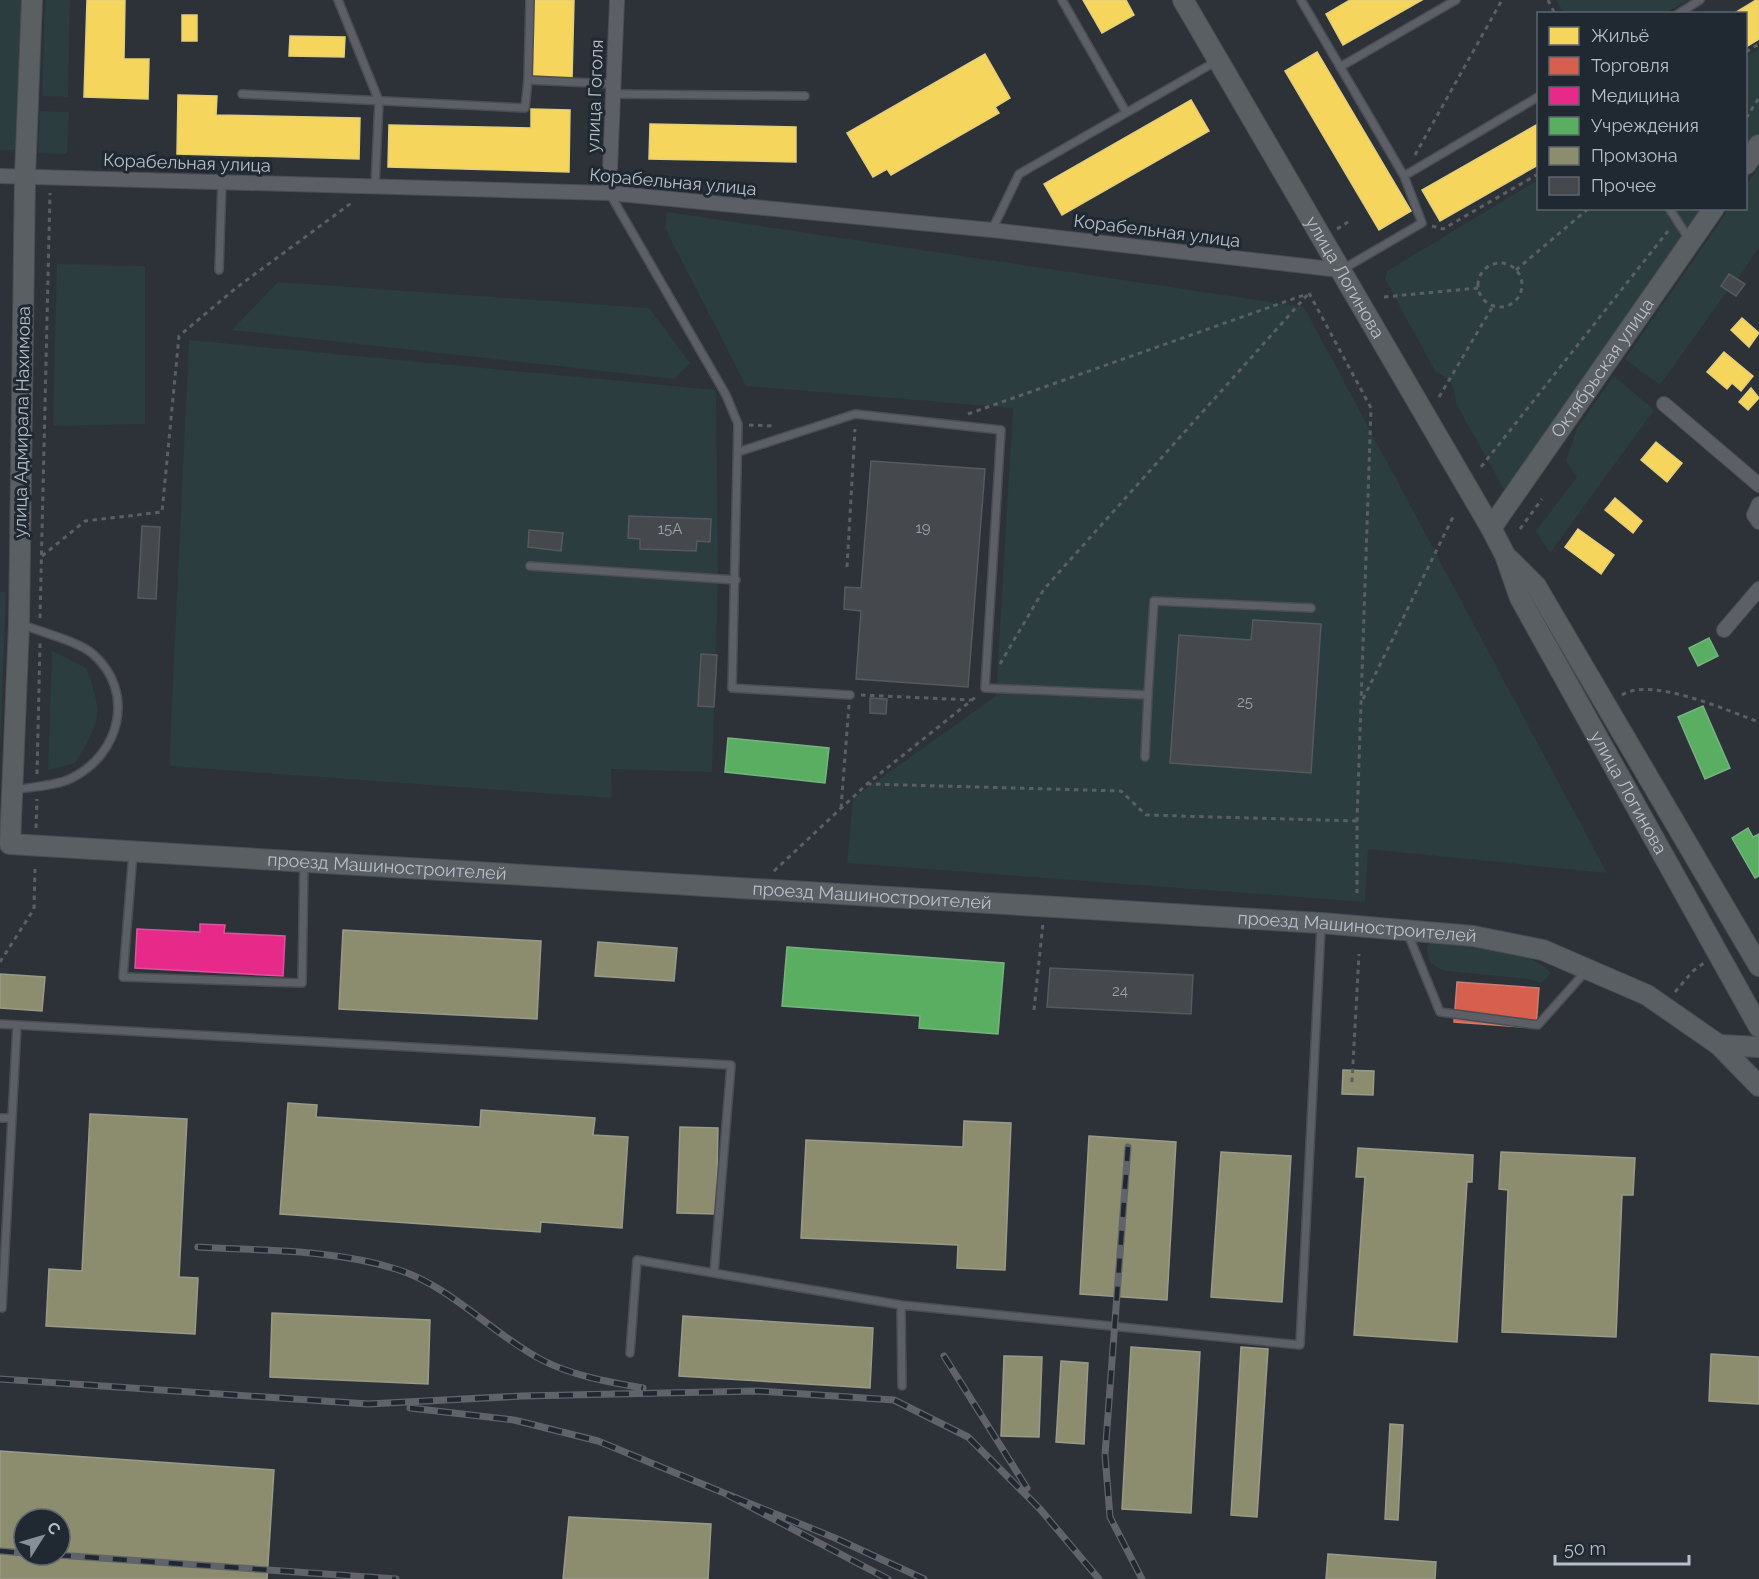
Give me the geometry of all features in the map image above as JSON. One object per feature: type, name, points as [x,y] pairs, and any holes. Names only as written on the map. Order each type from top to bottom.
[{"type":"street","name":"улица Адмирала Нахимова","points":[[5,844],[11,790],[19,624],[26,176],[32,0]]},
{"type":"street","name":"улица Гоголя","points":[[609,193],[616,0]]},
{"type":"street","name":"улица Логинова","points":[[1183,0],[1491,528],[1505,555],[1520,598],[1759,1027]]},
{"type":"street","points":[[1747,163],[1759,145]]},
{"type":"street","name":"Корабельная улица","points":[[0,176],[609,193],[992,230],[1341,270]]},
{"type":"street","name":"Октябрьская улица","points":[[1491,528],[1713,210]]},
{"type":"street","points":[[1664,404],[1759,485]]},
{"type":"street","points":[[1759,504],[1754,515],[1759,522]]},
{"type":"street","name":"улица Логинова","points":[[1505,555],[1536,586],[1759,966]]},
{"type":"street","points":[[1724,630],[1759,589]]},
{"type":"street","name":"проезд Машиностроителей","points":[[5,844],[1321,923],[1473,936],[1543,950],[1647,995],[1719,1045],[1759,1086]]},
{"type":"street","points":[[1719,1045],[1759,1047]]},
{"type":"lane","points":[[339,0],[379,101],[375,186]]},
{"type":"lane","points":[[242,94],[525,108],[530,0]]},
{"type":"lane","points":[[1062,0],[1126,112]]},
{"type":"lane","points":[[1301,0],[1404,176],[1422,223],[1341,270]]},
{"type":"lane","points":[[1340,68],[1456,0]]},
{"type":"lane","points":[[1681,12],[1700,0]]},
{"type":"lane","points":[[992,230],[1019,174],[1218,60]]},
{"type":"lane","points":[[528,80],[613,89],[805,96]]},
{"type":"lane","points":[[1404,176],[1537,98]]},
{"type":"lane","points":[[219,270],[222,182]]},
{"type":"lane","points":[[609,193],[726,395],[738,424],[732,688],[850,695]]},
{"type":"lane","points":[[1670,210],[1690,242]]},
{"type":"lane","points":[[738,452],[855,414],[1001,430],[986,688],[1148,695]]},
{"type":"lane","points":[[530,566],[736,579]]},
{"type":"lane","points":[[1145,757],[1155,601],[1311,608]]},
{"type":"lane","points":[[11,790],[70,780],[97,762],[113,738],[118,705],[112,677],[92,653],[19,624]]},
{"type":"lane","points":[[133,850],[123,977],[302,983],[304,862]]},
{"type":"lane","points":[[630,1353],[637,1260],[901,1305],[1300,1345],[1321,923]]},
{"type":"lane","points":[[1407,931],[1440,1012],[1538,1025],[1588,969]]},
{"type":"lane","points":[[0,1024],[731,1065],[714,1273]]},
{"type":"lane","points":[[3,1308],[17,1025]]},
{"type":"lane","points":[[0,1118],[12,1118]]},
{"type":"lane","points":[[901,1305],[902,1386]]},
{"type":"path","points":[[1404,176],[1502,0]]},
{"type":"path","points":[[1747,116],[1759,98]]},
{"type":"path","points":[[1422,223],[1443,229],[1537,175]]},
{"type":"path","points":[[42,556],[85,521],[162,512],[179,336],[236,288],[375,186]]},
{"type":"path","points":[[36,828],[50,189]]},
{"type":"path","points":[[1516,270],[1587,210]]},
{"type":"path","points":[[1481,467],[1676,220]]},
{"type":"path","points":[[1502,263],[1516,270],[1522,283],[1519,297],[1507,306],[1493,306],[1482,298],[1478,288],[1479,278],[1488,267],[1502,263]]},
{"type":"path","points":[[1384,297],[1478,288]]},
{"type":"path","points":[[940,423],[1309,293]]},
{"type":"path","points":[[774,871],[867,784],[986,688],[1044,589],[1309,293]]},
{"type":"path","points":[[1309,293],[1371,408],[1357,821],[1357,893]]},
{"type":"path","points":[[1439,397],[1493,306]]},
{"type":"path","points":[[738,424],[782,426]]},
{"type":"path","points":[[845,428],[865,429]]},
{"type":"path","points":[[847,567],[855,429]]},
{"type":"path","points":[[1520,529],[1542,499]]},
{"type":"path","points":[[1361,702],[1454,515]]},
{"type":"path","points":[[1631,689],[1683,694],[1759,722]]},
{"type":"path","points":[[841,808],[850,695],[973,700]]},
{"type":"path","points":[[867,784],[1121,791],[1146,816],[1357,821]]},
{"type":"path","points":[[0,962],[34,909],[35,869]]},
{"type":"path","points":[[1034,1010],[1045,906]]},
{"type":"path","points":[[1352,1082],[1359,954]]},
{"type":"shaded area","points":[[0,0],[23,0],[17,150],[0,150]]},
{"type":"shaded area","points":[[45,0],[70,0],[68,97],[42,96]]},
{"type":"shaded area","points":[[1556,0],[1688,0],[1667,12],[1563,12]]},
{"type":"shaded area","points":[[1759,49],[1759,133],[1747,151],[1747,56]]},
{"type":"shaded area","points":[[40,111],[69,112],[67,154],[38,153]]},
{"type":"shaded area","points":[[1759,166],[1759,247],[1738,279],[1729,274],[1721,286],[1728,290],[1660,385],[1625,359],[1728,210],[1747,210],[1747,184]]},
{"type":"shaded area","points":[[1537,181],[1537,210],[1704,210],[1505,491],[1457,405],[1453,387],[1449,380],[1435,371],[1385,279],[1387,271]]},
{"type":"shaded area","points":[[667,212],[1304,307],[1607,873],[1368,849],[1365,902],[847,863],[853,798],[996,696],[1013,408],[746,386],[665,228]]},
{"type":"shaded area","points":[[57,264],[145,266],[145,424],[53,426]]},
{"type":"shaded area","points":[[278,282],[649,308],[690,363],[675,379],[232,330]]},
{"type":"shaded area","points":[[189,340],[716,390],[718,579],[712,772],[611,769],[612,798],[169,766]]},
{"type":"shaded area","points":[[1614,376],[1654,410],[1550,553],[1536,531],[1577,477],[1566,461],[1577,428]]},
{"type":"shaded area","points":[[0,592],[6,592],[0,753]]},
{"type":"shaded area","points":[[52,651],[86,668],[95,696],[97,717],[90,738],[75,763],[48,770]]},
{"type":"shaded area","points":[[1436,938],[1515,953],[1543,965],[1551,974],[1541,983],[1529,979],[1446,971],[1429,960],[1427,946]]},
{"type":"building: Жильё","points":[[87,0],[125,0],[124,59],[149,59],[148,99],[84,97]]},
{"type":"building: Жильё","points":[[534,0],[574,0],[572,79],[532,77]]},
{"type":"building: Жильё","points":[[1083,0],[1126,0],[1134,15],[1102,33]]},
{"type":"building: Жильё","points":[[1350,0],[1422,0],[1343,45],[1326,14]]},
{"type":"building: Жильё","points":[[1759,0],[1759,39],[1747,46],[1747,12],[1736,12]]},
{"type":"building: Жильё","points":[[182,15],[197,15],[197,41],[182,41]]},
{"type":"building: Жильё","points":[[290,36],[345,37],[344,57],[289,56]]},
{"type":"building: Жильё","points":[[1317,52],[1411,211],[1379,230],[1285,71]]},
{"type":"building: Жильё","points":[[985,54],[1010,98],[995,107],[999,113],[891,175],[887,169],[873,177],[847,133]]},
{"type":"building: Жильё","points":[[178,95],[217,96],[216,115],[360,118],[359,159],[177,154]]},
{"type":"building: Жильё","points":[[1191,100],[1209,131],[1062,215],[1044,184]]},
{"type":"building: Жильё","points":[[531,109],[570,110],[569,172],[388,167],[389,125],[531,128]]},
{"type":"building: Жильё","points":[[650,124],[796,127],[796,162],[649,159]]},
{"type":"building: Жильё","points":[[1537,125],[1537,166],[1440,221],[1422,190]]},
{"type":"building: Жильё","points":[[1742,318],[1759,333],[1749,347],[1731,330]]},
{"type":"building: Жильё","points":[[1724,352],[1753,376],[1741,391],[1732,383],[1727,389],[1707,372]]},
{"type":"building: Жильё","points":[[1751,388],[1759,398],[1748,410],[1739,402]]},
{"type":"building: Жильё","points":[[1656,442],[1682,463],[1667,482],[1641,460]]},
{"type":"building: Жильё","points":[[1615,498],[1642,521],[1633,533],[1605,510]]},
{"type":"building: Жильё","points":[[1578,529],[1614,555],[1601,574],[1565,547]]},
{"type":"building: Торговля","points":[[1457,982],[1539,988],[1536,1028],[1454,1022]]},
{"type":"building: Медицина","points":[[200,924],[225,925],[224,933],[285,936],[283,976],[135,968],[137,929],[200,932]]},
{"type":"building: Учреждения","points":[[1709,638],[1718,656],[1698,666],[1689,648]]},
{"type":"building: Учреждения","points":[[1703,706],[1730,768],[1705,779],[1678,717]]},
{"type":"building: Учреждения","points":[[728,738],[829,748],[825,783],[725,772]]},
{"type":"building: Учреждения","points":[[1748,828],[1753,837],[1759,834],[1759,876],[1755,878],[1732,838]]},
{"type":"building: Учреждения","points":[[787,947],[1004,963],[998,1034],[919,1028],[920,1016],[782,1006]]},
{"type":"building: Промзона","points":[[343,930],[541,941],[537,1019],[339,1009]]},
{"type":"building: Промзона","points":[[598,942],[677,948],[674,981],[595,976]]},
{"type":"building: Промзона","points":[[0,974],[45,977],[42,1011],[0,1008]]},
{"type":"building: Промзона","points":[[1343,1070],[1374,1071],[1373,1095],[1342,1094]]},
{"type":"building: Промзона","points":[[288,1103],[317,1105],[316,1117],[480,1127],[481,1110],[595,1118],[593,1135],[628,1137],[622,1228],[541,1222],[540,1232],[280,1214]]},
{"type":"building: Промзона","points":[[90,1114],[187,1119],[179,1277],[198,1278],[195,1334],[46,1326],[49,1269],[82,1271]]},
{"type":"building: Промзона","points":[[964,1121],[1011,1123],[1005,1270],[957,1268],[958,1245],[801,1238],[806,1140],[963,1147]]},
{"type":"building: Промзона","points":[[680,1127],[718,1128],[716,1214],[677,1213]]},
{"type":"building: Промзона","points":[[1089,1136],[1176,1142],[1167,1300],[1080,1294]]},
{"type":"building: Промзона","points":[[1358,1148],[1473,1155],[1472,1182],[1467,1182],[1457,1342],[1354,1335],[1365,1177],[1356,1177]]},
{"type":"building: Промзона","points":[[1221,1152],[1291,1156],[1282,1302],[1211,1297]]},
{"type":"building: Промзона","points":[[1501,1152],[1635,1158],[1633,1195],[1622,1195],[1616,1337],[1502,1332],[1508,1190],[1499,1189]]},
{"type":"building: Промзона","points":[[272,1313],[430,1320],[428,1384],[270,1377]]},
{"type":"building: Промзона","points":[[683,1316],[873,1328],[870,1388],[679,1376]]},
{"type":"building: Промзона","points":[[1131,1347],[1200,1352],[1191,1513],[1122,1509]]},
{"type":"building: Промзона","points":[[1241,1347],[1268,1349],[1257,1517],[1231,1515]]},
{"type":"building: Промзона","points":[[1711,1354],[1759,1357],[1759,1404],[1709,1401]]},
{"type":"building: Промзона","points":[[1004,1356],[1042,1357],[1039,1437],[1001,1436]]},
{"type":"building: Промзона","points":[[1061,1361],[1088,1363],[1084,1444],[1056,1442]]},
{"type":"building: Промзона","points":[[1390,1424],[1403,1425],[1398,1520],[1385,1519]]},
{"type":"building: Промзона","points":[[0,1451],[274,1470],[267,1579],[0,1579]]},
{"type":"building: Промзона","points":[[569,1517],[711,1524],[708,1579],[563,1579]]},
{"type":"building: Промзона","points":[[1328,1554],[1436,1562],[1435,1579],[1326,1579]]},
{"type":"building: Прочее","points":[[1729,274],[1745,284],[1736,296],[1721,286]]},
{"type":"building: Прочее","points":[[871,461],[985,469],[968,687],[856,679],[861,611],[844,609],[845,587],[861,588]]},
{"type":"building: Прочее","points":[[629,516],[711,519],[710,542],[697,541],[696,551],[640,549],[640,539],[628,538]]},
{"type":"building: Прочее","points":[[142,526],[160,527],[156,599],[138,598]]},
{"type":"building: Прочее","points":[[529,530],[563,533],[561,551],[528,547]]},
{"type":"building: Прочее","points":[[1253,620],[1321,624],[1311,773],[1170,763],[1179,635],[1251,640]]},
{"type":"building: Прочее","points":[[701,654],[717,655],[714,707],[698,706]]},
{"type":"building: Прочее","points":[[870,698],[887,699],[886,714],[870,713]]},
{"type":"building: Прочее","points":[[1050,968],[1193,975],[1191,1014],[1047,1007]]},
{"type":"railway","points":[[1128,1147],[1105,1455],[1110,1517],[1142,1579]]},
{"type":"railway","points":[[198,1247],[323,1254],[372,1262],[396,1269],[416,1277],[453,1298],[506,1337],[554,1366],[604,1381],[643,1388]]},
{"type":"railway","points":[[944,1356],[1027,1488]]},
{"type":"railway","points":[[0,1379],[368,1404],[522,1396],[758,1391],[894,1400],[968,1437],[1040,1509],[1099,1579]]},
{"type":"railway","points":[[410,1408],[514,1420],[598,1441],[724,1493]]},
{"type":"railway","points":[[888,1579],[724,1493],[835,1538],[924,1579]]},
{"type":"railway","points":[[0,1551],[12,1552]]},
{"type":"railway","points":[[72,1556],[396,1579]]}]
